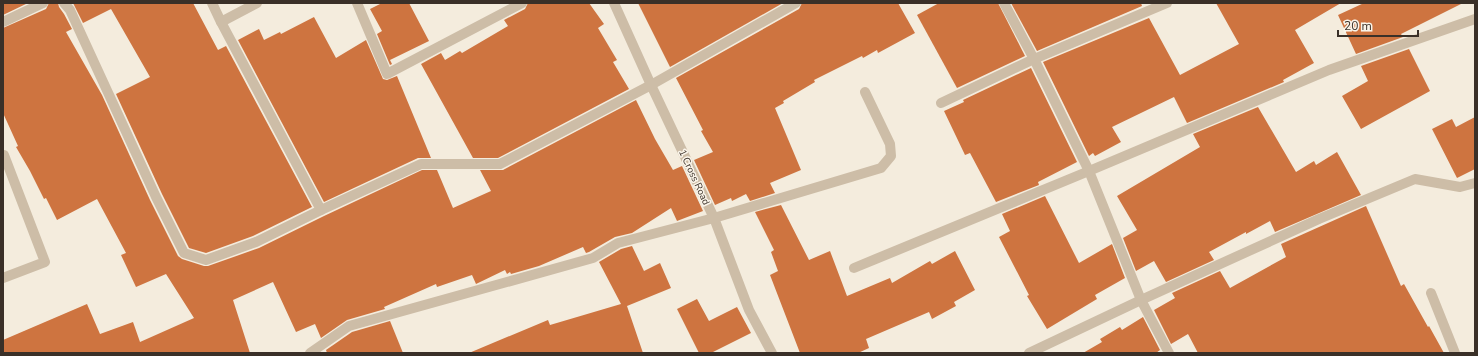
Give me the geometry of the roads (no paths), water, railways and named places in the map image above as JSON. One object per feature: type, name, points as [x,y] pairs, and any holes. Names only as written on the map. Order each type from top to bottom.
[{"type":"street","points":[[3,22],[43,3]]},
{"type":"street","points":[[64,3],[70,10],[156,197],[184,253],[206,260],[256,242],[421,164],[500,164],[651,85],[796,3]]},
{"type":"street","points":[[212,3],[321,210]]},
{"type":"street","points":[[221,22],[257,3]]},
{"type":"street","points":[[357,3],[387,74],[522,3]]},
{"type":"street","name":"1 Cross Road","points":[[614,3],[714,218],[749,310],[772,353]]},
{"type":"street","points":[[1004,3],[1034,59],[1089,171],[1142,300],[1169,353]]},
{"type":"street","points":[[941,103],[1034,59],[1167,3]]},
{"type":"street","points":[[854,268],[1329,70],[1475,19]]},
{"type":"street","points":[[310,353],[349,326],[593,258],[618,243],[714,218],[882,168],[891,156],[890,144],[865,92]]},
{"type":"street","points":[[3,154],[45,262],[3,278]]},
{"type":"street","points":[[1029,353],[1320,219],[1415,179],[1460,187],[1475,183]]},
{"type":"street","points":[[1431,294],[1455,353]]}]
